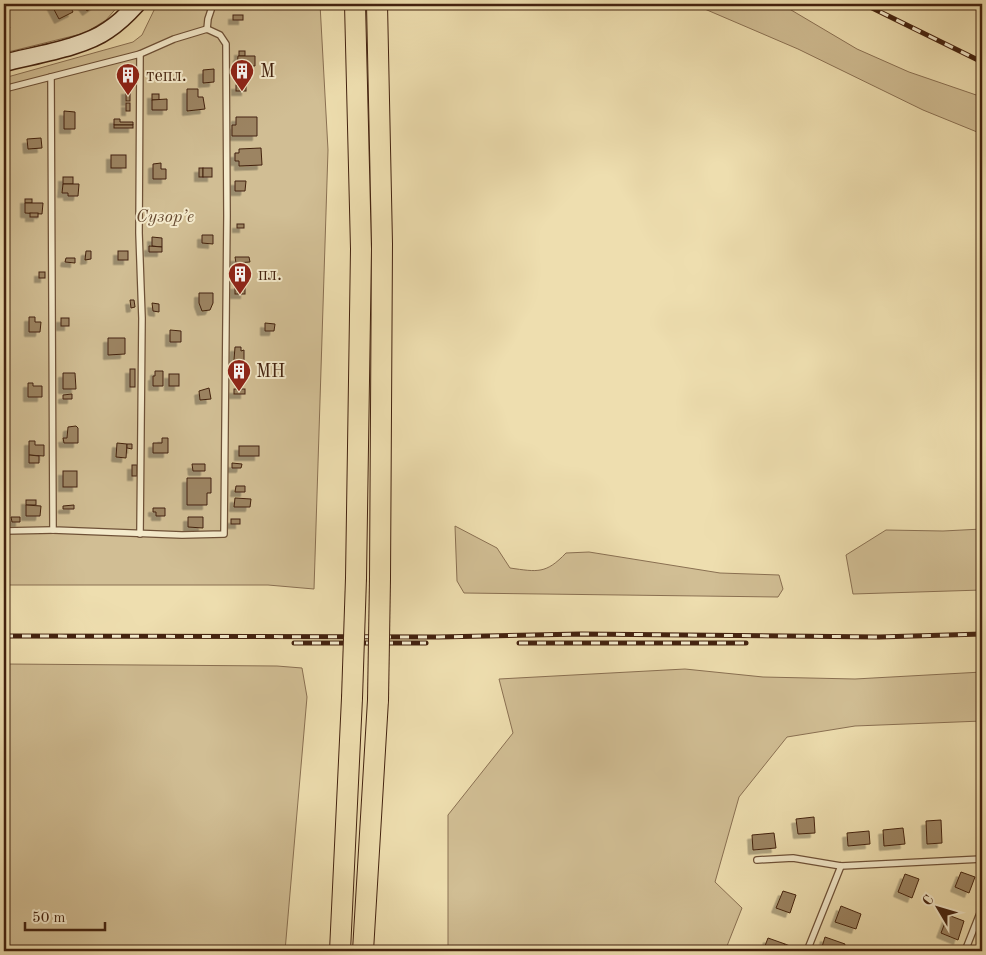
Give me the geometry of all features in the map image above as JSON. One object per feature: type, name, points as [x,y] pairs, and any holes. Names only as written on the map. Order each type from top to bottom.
[{"type":"highway","points":[[340,951],[356,578],[360,249],[355,4]]},
{"type":"highway","points":[[364,951],[378,700],[380,579],[382,244],[377,4]]},
{"type":"street","points":[[4,63],[81,43],[107,31],[137,4]]},
{"type":"lane","points":[[208,29],[208,19],[213,4]]},
{"type":"lane","points":[[4,89],[140,54],[174,39],[208,29],[220,35],[226,44],[227,216],[224,534],[140,534],[53,530],[4,531]]},
{"type":"lane","points":[[140,54],[139,233],[142,318],[140,534]]},
{"type":"lane","points":[[51,77],[53,530]]},
{"type":"lane","points":[[757,860],[793,858],[841,866],[982,858]]},
{"type":"lane","points":[[807,951],[841,866]]},
{"type":"lane","points":[[965,951],[982,908]]},
{"type":"green space","points":[[4,4],[120,4],[106,20],[85,33],[4,53]]},
{"type":"green space","name":"Сузорʼе","points":[[157,4],[320,4],[328,150],[314,589],[268,585],[4,585],[4,78],[133,42],[142,35]]},
{"type":"green space","points":[[693,4],[781,4],[857,49],[909,72],[982,97],[982,134],[923,110],[798,49]]},
{"type":"green space","points":[[455,526],[497,548],[510,568],[541,570],[553,565],[566,553],[589,552],[720,573],[779,575],[783,589],[778,597],[464,593],[457,581]]},
{"type":"green space","points":[[982,529],[982,590],[853,594],[846,555],[886,530],[943,531]]},
{"type":"green space","points":[[4,664],[277,666],[302,668],[307,697],[285,951],[4,951]]},
{"type":"green space","points":[[685,669],[763,677],[855,679],[982,672],[982,721],[855,726],[787,737],[739,797],[715,882],[742,908],[725,951],[448,951],[448,815],[513,733],[499,679]]},
{"type":"building","points":[[51,4],[69,4],[73,12],[59,19]]},
{"type":"building","points":[[82,4],[97,4],[87,11]]},
{"type":"building","points":[[233,15],[243,15],[243,20],[233,20]]},
{"type":"building","points":[[4,20],[10,28],[4,34]]},
{"type":"building","points":[[239,51],[245,51],[245,56],[239,56]]},
{"type":"building","points":[[238,56],[255,56],[255,66],[237,66]]},
{"type":"building","points":[[214,69],[214,82],[203,83],[203,70]]},
{"type":"building","points":[[236,85],[246,85],[246,91],[236,91]]},
{"type":"building","points":[[187,89],[198,89],[198,97],[203,97],[205,109],[187,111]]},
{"type":"building","name":"тепл.","points":[[126,90],[130,90],[130,101],[126,101]]},
{"type":"building","points":[[152,94],[159,94],[159,100],[152,100]]},
{"type":"building","points":[[167,99],[167,110],[152,110],[152,100]]},
{"type":"building","name":"тепл.","points":[[126,103],[130,103],[130,111],[126,111]]},
{"type":"building","points":[[64,111],[75,112],[75,129],[64,129]]},
{"type":"building","points":[[236,117],[257,117],[257,136],[232,136],[232,125],[236,125]]},
{"type":"building","points":[[114,119],[120,119],[120,122],[133,122],[133,125],[114,125]]},
{"type":"building","points":[[114,125],[133,125],[133,128],[114,128]]},
{"type":"building","points":[[41,138],[42,148],[28,149],[27,139]]},
{"type":"building","points":[[261,148],[262,165],[239,166],[239,161],[235,161],[235,153],[239,153],[239,149]]},
{"type":"building","points":[[111,155],[126,155],[126,168],[111,168]]},
{"type":"building","points":[[161,163],[161,169],[166,169],[166,179],[153,179],[153,164]]},
{"type":"building","points":[[199,168],[203,168],[203,177],[199,177]]},
{"type":"building","points":[[203,168],[212,168],[212,177],[203,177]]},
{"type":"building","points":[[63,177],[73,177],[73,184],[63,184]]},
{"type":"building","points":[[235,181],[246,181],[245,191],[235,191]]},
{"type":"building","points":[[63,184],[79,184],[78,196],[68,196],[68,193],[62,193]]},
{"type":"building","points":[[25,199],[32,199],[32,203],[25,203]]},
{"type":"building","points":[[25,203],[43,203],[42,214],[25,213]]},
{"type":"building","points":[[30,213],[38,213],[38,217],[30,217]]},
{"type":"building","points":[[237,224],[244,224],[244,228],[237,228]]},
{"type":"building","points":[[202,235],[213,235],[213,244],[202,243]]},
{"type":"building","points":[[152,237],[162,238],[162,247],[152,246]]},
{"type":"building","points":[[149,246],[162,247],[162,252],[149,252]]},
{"type":"building","points":[[86,251],[91,251],[91,259],[85,260]]},
{"type":"building","points":[[118,251],[128,251],[128,260],[118,260]]},
{"type":"building","points":[[235,257],[249,257],[250,262],[236,263]]},
{"type":"building","points":[[66,258],[75,258],[75,263],[65,262]]},
{"type":"building","points":[[39,272],[45,272],[45,278],[39,278]]},
{"type":"building","points":[[235,285],[245,285],[245,294],[235,294]]},
{"type":"building","points":[[199,293],[213,293],[213,303],[210,310],[202,311],[199,303]]},
{"type":"building","points":[[130,300],[134,300],[135,307],[131,308]]},
{"type":"building","points":[[152,303],[159,304],[159,312],[153,311]]},
{"type":"building","points":[[29,317],[35,317],[35,322],[41,322],[40,332],[29,332]]},
{"type":"building","points":[[61,318],[69,318],[69,326],[61,326]]},
{"type":"building","points":[[265,323],[275,324],[274,331],[265,331]]},
{"type":"building","points":[[170,330],[181,331],[181,342],[170,342]]},
{"type":"building","points":[[108,338],[125,338],[125,354],[108,355]]},
{"type":"building","points":[[235,347],[241,347],[241,351],[244,350],[244,360],[234,360]]},
{"type":"building","points":[[130,369],[135,369],[135,387],[130,387]]},
{"type":"building","points":[[155,371],[163,371],[163,386],[153,386]]},
{"type":"building","points":[[63,373],[75,373],[76,389],[63,389]]},
{"type":"building","points":[[169,374],[179,374],[179,386],[169,386]]},
{"type":"building","points":[[28,383],[33,383],[33,386],[42,386],[42,397],[28,397]]},
{"type":"building","points":[[209,388],[211,399],[200,400],[199,391]]},
{"type":"building","name":"МН","points":[[234,389],[245,389],[245,394],[234,394]]},
{"type":"building","points":[[72,394],[72,399],[63,399],[63,395]]},
{"type":"building","points":[[76,426],[78,428],[78,443],[64,443],[63,438],[67,438],[68,427]]},
{"type":"building","points":[[162,438],[168,438],[168,453],[153,453],[153,443],[162,443]]},
{"type":"building","points":[[29,441],[35,441],[35,445],[44,445],[44,456],[29,455]]},
{"type":"building","points":[[117,443],[127,444],[126,458],[116,457]]},
{"type":"building","points":[[127,444],[132,444],[132,449],[127,448]]},
{"type":"building","points":[[239,446],[259,446],[259,456],[239,456]]},
{"type":"building","points":[[29,455],[39,456],[39,463],[29,463]]},
{"type":"building","points":[[232,463],[242,464],[241,468],[232,468]]},
{"type":"building","points":[[192,464],[205,464],[205,471],[193,471]]},
{"type":"building","points":[[132,465],[137,465],[137,476],[132,476]]},
{"type":"building","points":[[63,471],[77,471],[77,487],[63,487]]},
{"type":"building","points":[[187,478],[211,478],[211,493],[207,493],[207,505],[187,505]]},
{"type":"building","points":[[236,486],[245,486],[245,492],[235,492]]},
{"type":"building","points":[[235,498],[251,499],[250,507],[234,507]]},
{"type":"building","points":[[26,500],[36,500],[36,505],[26,505]]},
{"type":"building","points":[[26,505],[41,506],[40,516],[26,516]]},
{"type":"building","points":[[74,505],[74,509],[63,509],[63,506]]},
{"type":"building","points":[[153,508],[165,508],[165,516],[156,516]]},
{"type":"building","points":[[11,517],[20,517],[20,522],[12,522]]},
{"type":"building","points":[[188,517],[203,517],[203,528],[188,527]]},
{"type":"building","points":[[231,519],[240,519],[240,524],[231,524]]},
{"type":"building","points":[[814,817],[815,833],[798,834],[796,819]]},
{"type":"building","points":[[941,820],[942,843],[927,844],[926,821]]},
{"type":"building","points":[[903,828],[905,844],[884,846],[883,830]]},
{"type":"building","points":[[869,831],[870,844],[848,846],[847,833]]},
{"type":"building","points":[[774,833],[776,848],[753,850],[752,835]]},
{"type":"building","points":[[961,872],[975,877],[969,893],[955,887]]},
{"type":"building","points":[[905,874],[919,879],[912,898],[898,892]]},
{"type":"building","points":[[783,891],[796,895],[790,913],[776,908]]},
{"type":"building","points":[[841,906],[861,914],[856,929],[835,922]]},
{"type":"building","points":[[948,915],[964,921],[958,940],[941,933]]},
{"type":"building","points":[[825,937],[845,944],[843,951],[821,950]]},
{"type":"building","points":[[768,938],[785,944],[783,951],[763,951]]},
{"type":"building","points":[[785,944],[800,950],[800,951],[783,951]]},
{"type":"railway","points":[[864,4],[982,62]]},
{"type":"railway","points":[[4,636],[438,637],[581,634],[879,637],[982,634]]},
{"type":"railway","points":[[294,643],[426,643]]},
{"type":"railway","points":[[519,643],[746,643]]},
{"type":"place","name":"М","points":[[242,92]]},
{"type":"place","name":"тепл.","points":[[128,96]]},
{"type":"place","name":"пл.","points":[[240,295]]},
{"type":"place","name":"МН","points":[[239,392]]}]
